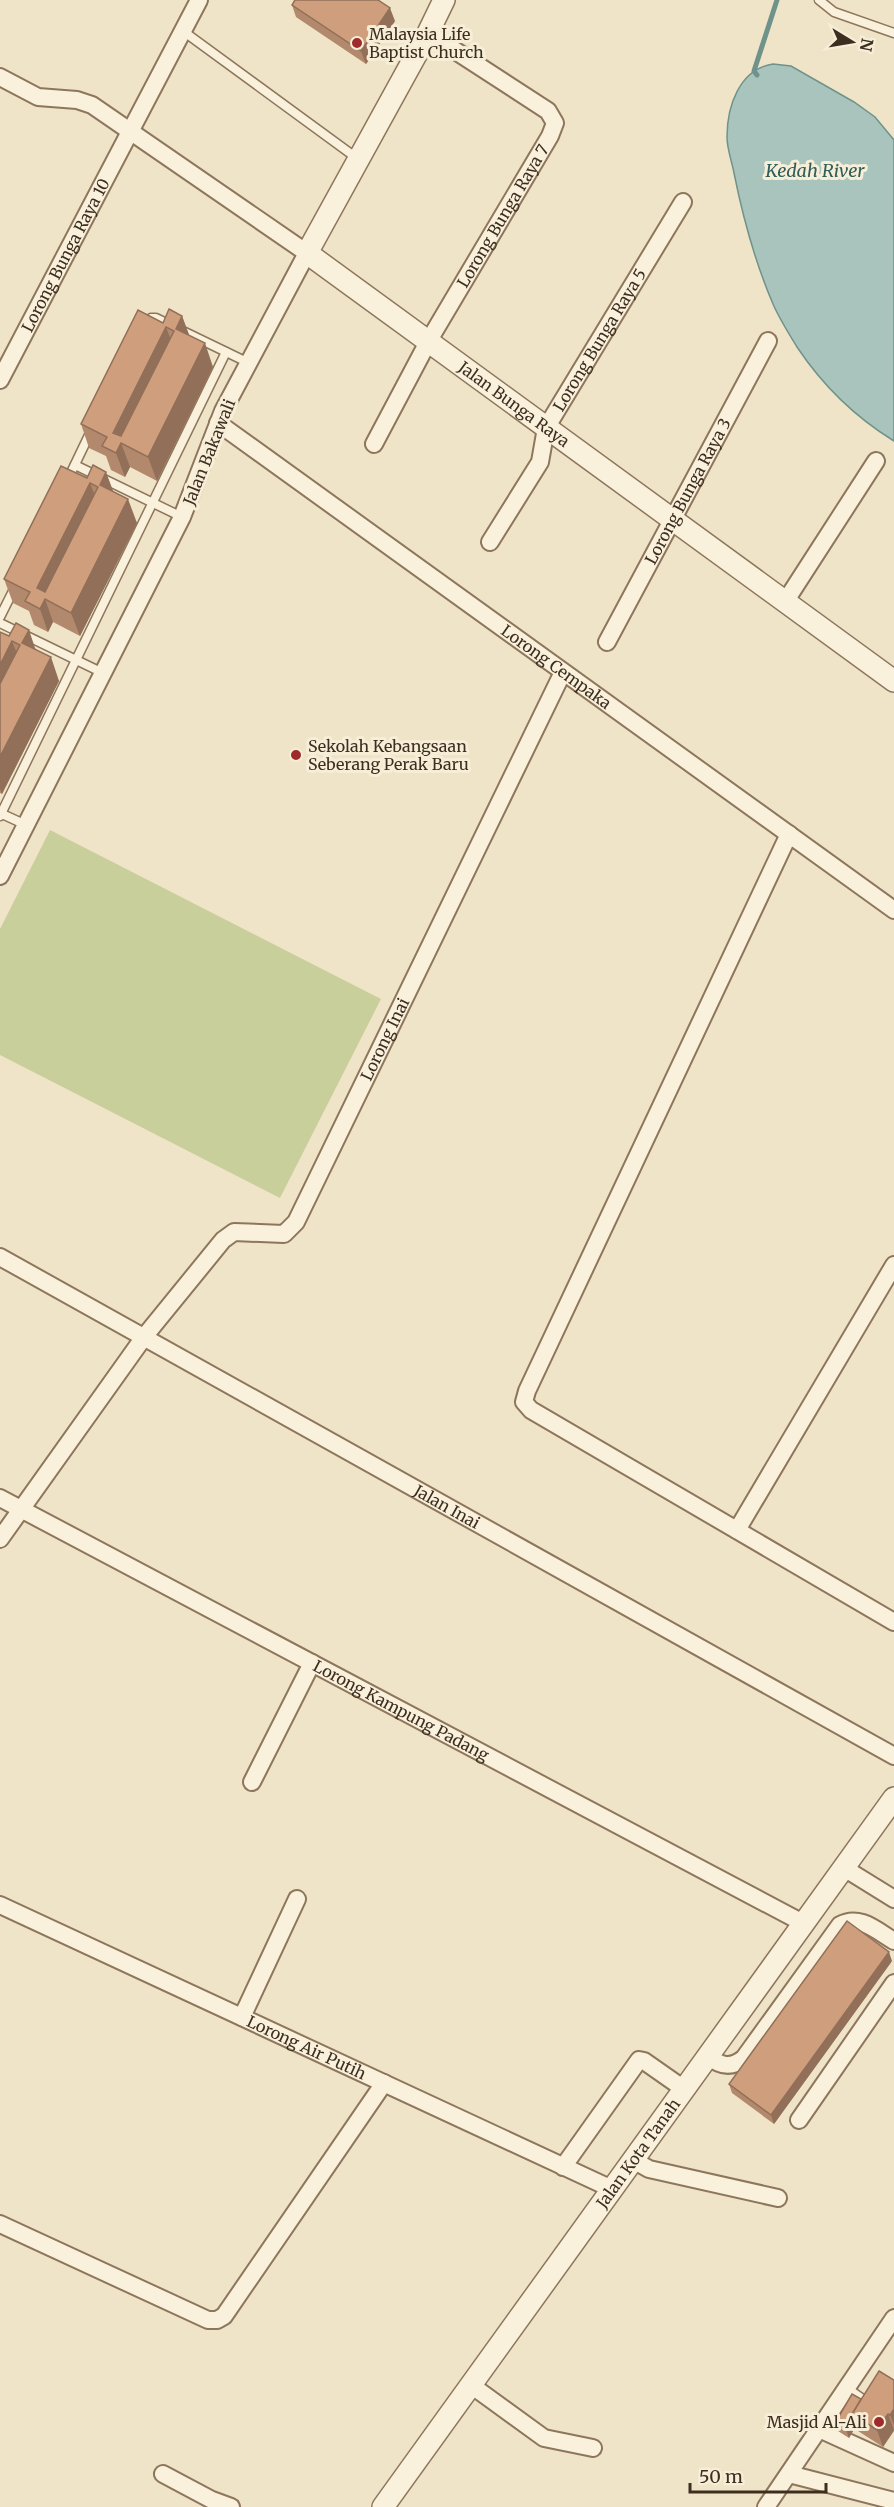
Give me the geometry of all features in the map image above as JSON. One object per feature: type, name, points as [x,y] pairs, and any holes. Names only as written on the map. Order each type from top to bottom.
[{"type":"street","name":"Lorong Bunga Raya 10","points":[[0,380],[199,0]]},
{"type":"street","name":"Jalan Bakawali","points":[[0,876],[182,517],[218,423],[444,0]]},
{"type":"street","name":"Lorong Bunga Raya 7","points":[[374,444],[428,342],[550,136],[555,123],[548,111],[428,33]]},
{"type":"street","name":"Jalan Bunga Raya","points":[[0,76],[38,97],[85,101],[130,131],[307,254],[894,681]]},
{"type":"street","name":"Lorong Bunga Raya 5","points":[[490,542],[540,462],[546,428],[683,202]]},
{"type":"street","name":"Lorong Bunga Raya 3","points":[[607,642],[768,341]]},
{"type":"street","name":"Lorong Cempaka","points":[[218,423],[894,910]]},
{"type":"street","points":[[785,602],[876,461]]},
{"type":"street","name":"Lorong Inai","points":[[0,1539],[144,1337],[227,1235],[241,1232],[284,1234],[296,1222],[563,672]]},
{"type":"street","points":[[789,834],[524,1402],[531,1410],[894,1622]]},
{"type":"street","name":"Jalan Inai","points":[[0,1257],[894,1756]]},
{"type":"street","points":[[737,1530],[894,1265]]},
{"type":"street","name":"Lorong Kampung Padang","points":[[0,1498],[803,1923]]},
{"type":"street","points":[[252,1782],[312,1663]]},
{"type":"street","name":"Jalan Kota Tanah","points":[[383,2507],[894,1798]]},
{"type":"street","points":[[844,1868],[894,1899]]},
{"type":"street","points":[[242,2018],[297,1899]]},
{"type":"street","name":"Lorong Air Putih","points":[[0,1905],[612,2189]]},
{"type":"street","points":[[708,2056],[717,2064],[728,2066],[744,2058],[840,1925],[849,1921],[862,1921],[894,1941]]},
{"type":"street","points":[[799,2120],[894,1983]]},
{"type":"street","points":[[563,2167],[639,2060],[645,2061],[684,2089]]},
{"type":"street","points":[[0,2224],[208,2320],[217,2320],[224,2316],[384,2083]]},
{"type":"street","points":[[633,2160],[649,2169],[778,2198]]},
{"type":"street","points":[[766,2507],[894,2318]]},
{"type":"street","points":[[471,2385],[544,2438],[594,2448]]},
{"type":"street","points":[[819,2429],[894,2463]]},
{"type":"street","points":[[163,2474],[212,2500],[231,2507]]},
{"type":"street","points":[[789,2474],[894,2501]]},
{"type":"lane","points":[[819,0],[834,12],[894,33]]},
{"type":"lane","points":[[183,32],[359,159]]},
{"type":"lane","points":[[140,333],[148,319],[156,318],[249,363]]},
{"type":"lane","points":[[26,825],[0,814],[226,352]]},
{"type":"lane","points":[[65,485],[95,424]]},
{"type":"lane","points":[[75,465],[182,517]]},
{"type":"lane","points":[[0,617],[20,577]]},
{"type":"lane","points":[[0,623],[103,673]]},
{"type":"lane","points":[[847,2388],[867,2402]]},
{"type":"green space","points":[[50,830],[381,999],[280,1198],[0,1055],[0,929]]},
{"type":"water","name":"Kedah River","points":[[773,64],[791,66],[854,102],[875,117],[894,140],[894,441],[866,422],[841,400],[807,361],[775,309],[755,256],[741,207],[729,151],[727,137],[729,114],[737,91],[751,73]]},
{"type":"building","name":"Malaysia Life Baptist Church","points":[[295,0],[378,0],[390,8],[361,51],[292,5]]},
{"type":"building","points":[[169,309],[182,316],[176,329],[205,343],[148,457],[121,443],[116,453],[102,446],[107,437],[81,424],[138,310],[163,323]],"holes":[[[166,327],[174,331],[121,436],[113,433]]]},
{"type":"building","points":[[93,465],[106,472],[100,485],[128,499],[71,613],[45,599],[40,609],[25,601],[30,592],[4,579],[61,466],[87,478]],"holes":[[[90,483],[98,487],[45,592],[37,588]]]},
{"type":"building","points":[[16,623],[29,630],[22,643],[51,657],[0,757],[0,684],[20,645],[12,641],[0,665],[0,632],[9,636]]},
{"type":"building","points":[[847,1921],[889,1952],[771,2115],[729,2084]]},
{"type":"building","points":[[879,2371],[894,2380],[894,2409],[877,2430],[852,2414]]},
{"type":"building","points":[[852,2394],[861,2399],[846,2429],[835,2423]]},
{"type":"waterway","points":[[757,75],[754,71],[777,0]]},
{"type":"place","name":"Malaysia Life Baptist Church","points":[[357,43]]},
{"type":"place","name":"Sekolah Kebangsaan Seberang Perak Baru","points":[[296,755]]},
{"type":"place","name":"Masjid Al-Ali","points":[[879,2422]]}]
